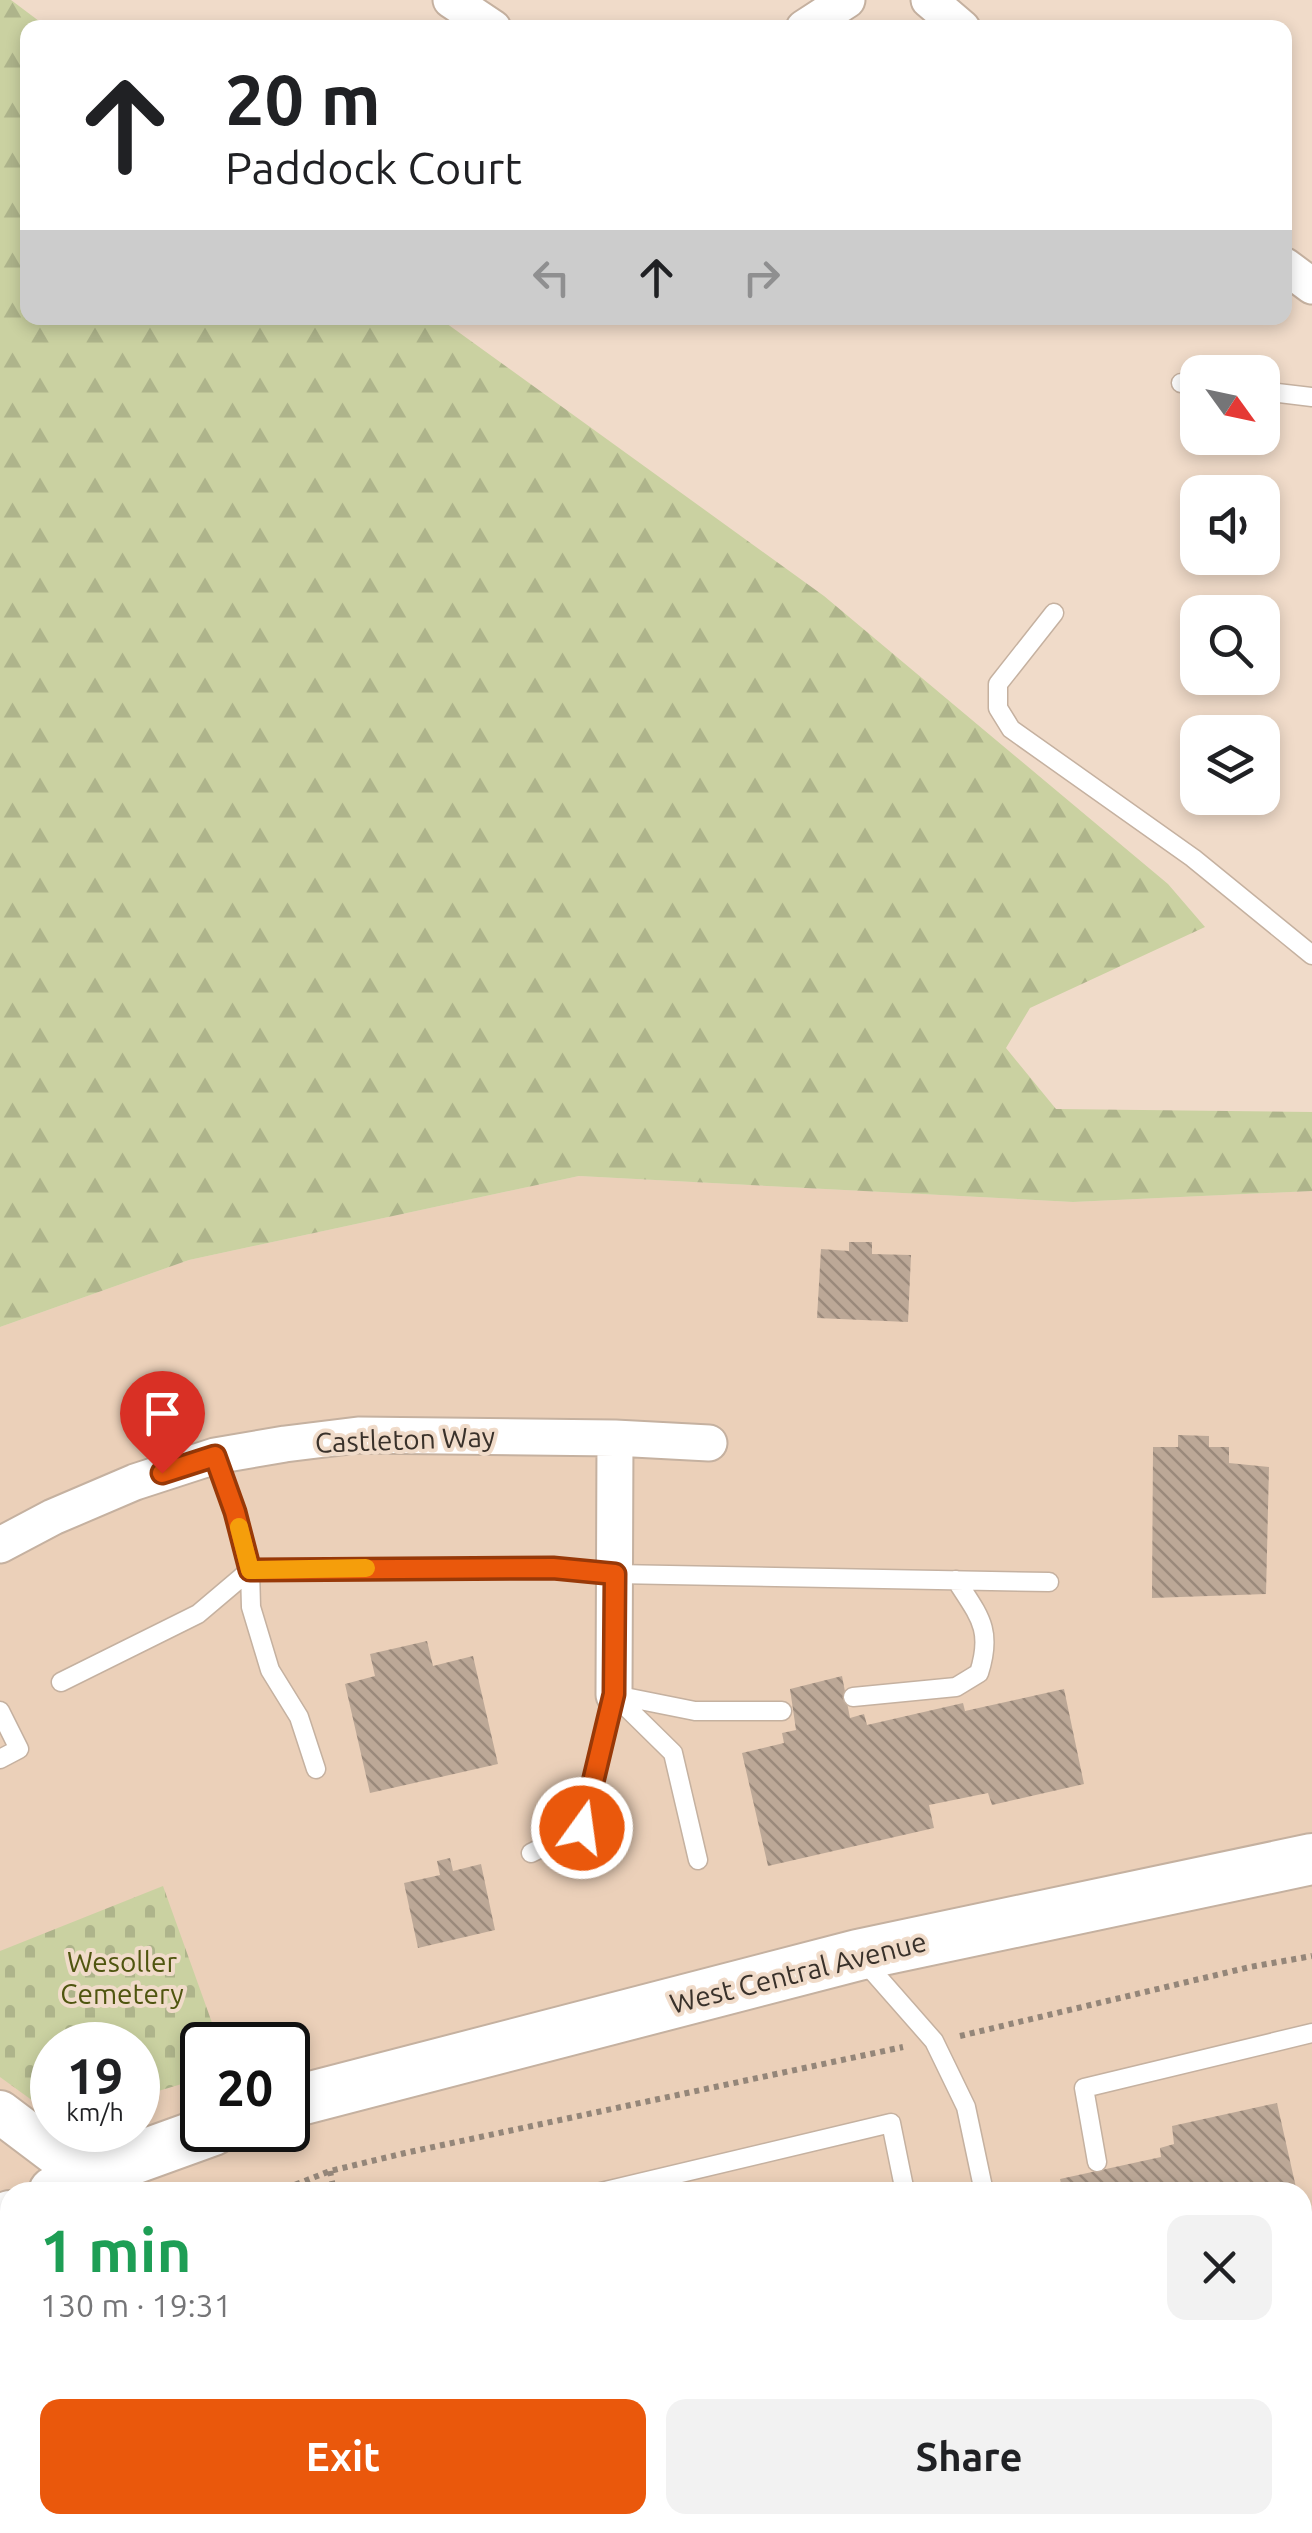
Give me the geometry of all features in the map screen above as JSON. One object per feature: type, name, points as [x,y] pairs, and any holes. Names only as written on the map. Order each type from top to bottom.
[{"type":"main road","name":"West Central Avenue","points":[[310,2097],[858,1954],[1312,1859]]},
{"type":"main road","points":[[93,2182],[180,2145]]},
{"type":"street","points":[[451,0],[481,20]]},
{"type":"street","points":[[816,20],[847,0]]},
{"type":"street","points":[[929,0],[953,20]]},
{"type":"street","name":"Castleton Way","points":[[0,1545],[135,1482],[215,1456],[358,1435],[708,1442]]},
{"type":"street","points":[[614,1438],[614,1694]]},
{"type":"street","points":[[0,2112],[76,2182]]},
{"type":"lane","points":[[1280,394],[1312,397]]},
{"type":"lane","points":[[1054,613],[998,684],[998,708],[1011,729],[1193,858],[1312,956]]},
{"type":"lane","points":[[215,1456],[250,1570],[250,1607],[270,1670],[299,1717],[316,1770]]},
{"type":"lane","points":[[62,1682],[198,1614],[250,1570],[553,1568],[615,1574],[1049,1582]]},
{"type":"lane","points":[[853,1698],[956,1687],[979,1673],[986,1649],[981,1618],[956,1580]]},
{"type":"lane","points":[[614,1694],[695,1710],[782,1712]]},
{"type":"lane","points":[[530,1853],[582,1828],[614,1694]]},
{"type":"lane","points":[[614,1694],[673,1753],[698,1860]]},
{"type":"lane","points":[[0,1712],[20,1749],[0,1759]]},
{"type":"lane","points":[[858,1954],[934,2041],[966,2107],[982,2182]]},
{"type":"lane","points":[[1097,2162],[1084,2088],[1312,2032]]},
{"type":"lane","points":[[677,2182],[891,2123],[903,2182]]},
{"type":"path","points":[[302,2182],[330,2171],[1312,1956]]},
{"type":"path","points":[[330,2171],[332,2182]]},
{"type":"shaded area","points":[[579,1176],[1073,1202],[1312,1191],[1312,2182],[0,2182],[0,1327],[189,1260]]},
{"type":"green space","points":[[0,0],[11,0],[38,20],[20,20],[20,325],[449,325],[824,596],[1168,884],[1205,927],[1030,1008],[1006,1048],[1056,1109],[1312,1112],[1312,1191],[1073,1202],[579,1176],[189,1260],[0,1327]]},
{"type":"green space","name":"Wesoller Cemetery","points":[[163,1886],[212,2022],[180,2022],[180,2085],[160,2090],[160,2022],[30,2022],[30,2099],[0,2077],[0,1951]]},
{"type":"building","points":[[849,1242],[872,1242],[872,1254],[911,1255],[908,1322],[817,1318],[821,1249],[849,1251]]},
{"type":"building","points":[[1178,1435],[1209,1436],[1209,1447],[1229,1447],[1229,1463],[1269,1467],[1266,1594],[1152,1598],[1153,1447],[1178,1447]]},
{"type":"building","points":[[427,1641],[433,1666],[473,1656],[498,1764],[370,1793],[345,1684],[375,1676],[370,1654]]},
{"type":"building","points":[[842,1676],[850,1718],[864,1714],[867,1725],[963,1703],[965,1711],[1064,1689],[1084,1784],[992,1805],[988,1793],[929,1805],[934,1828],[768,1866],[742,1753],[784,1743],[782,1733],[796,1730],[790,1689]]},
{"type":"building","points":[[450,1858],[453,1871],[481,1864],[495,1930],[418,1948],[404,1883],[440,1875],[437,1861]]},
{"type":"building","points":[[1277,2103],[1295,2182],[1061,2182],[1060,2179],[1161,2157],[1160,2148],[1174,2144],[1172,2126]]},
{"type":"slow traffic","points":[[239,1527],[250,1570],[366,1568]]},
{"type":"route","points":[[162,1473],[215,1456],[250,1570],[553,1568],[615,1574],[614,1694],[582,1828]]}]
